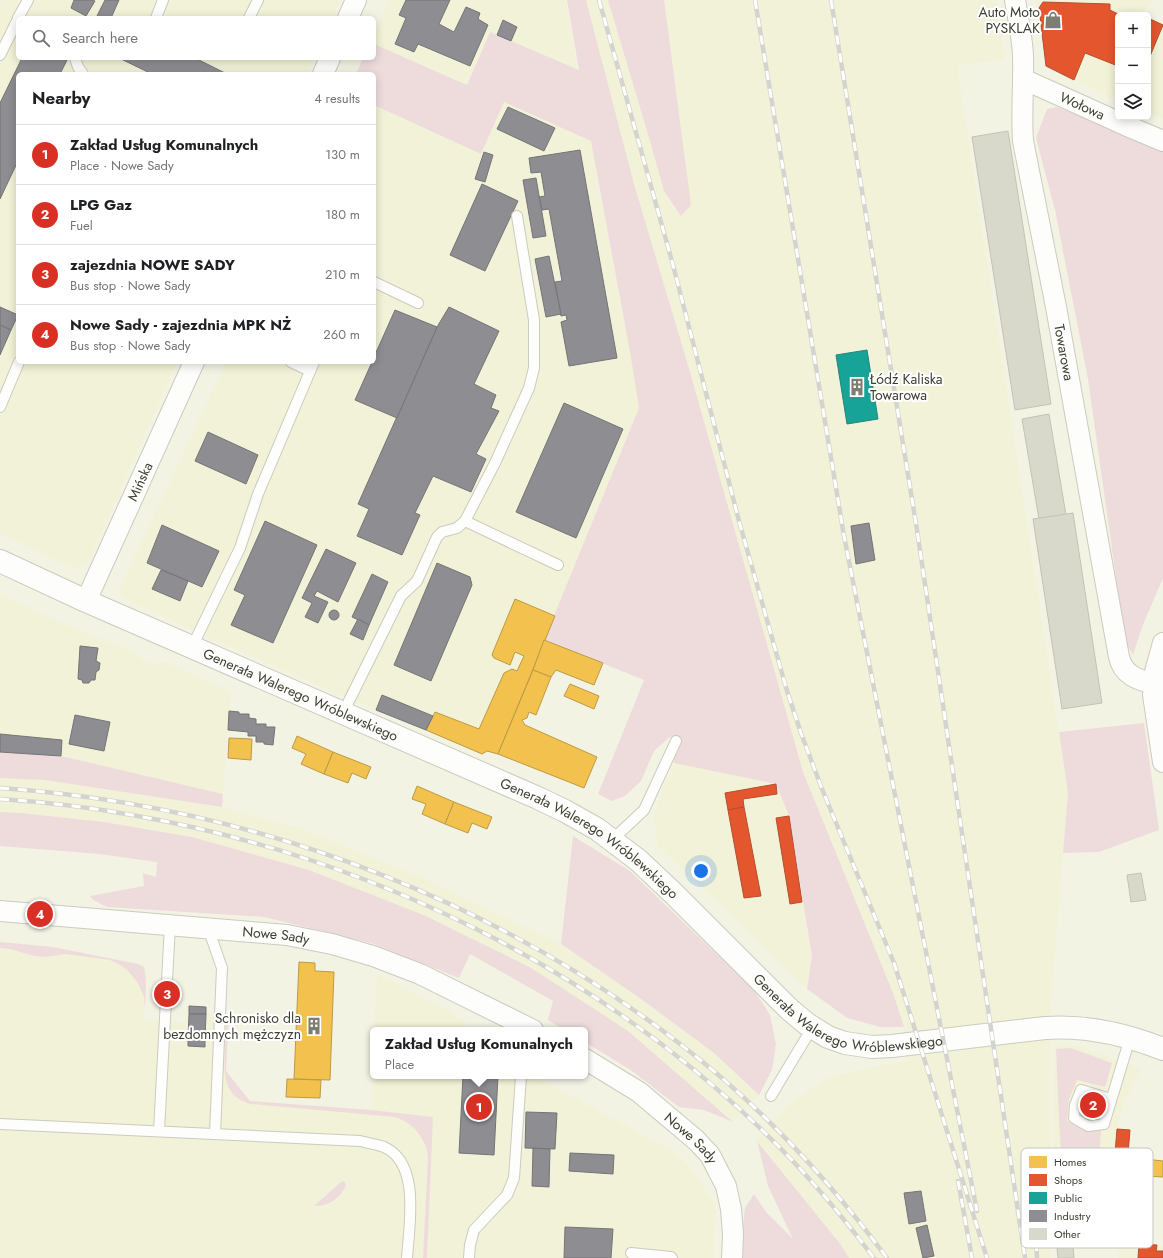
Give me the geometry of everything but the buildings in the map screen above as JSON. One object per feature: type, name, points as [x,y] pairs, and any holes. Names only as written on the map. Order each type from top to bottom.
[{"type":"street","points":[[349,16],[356,0]]},
{"type":"street","name":"Towarowa","points":[[1015,0],[1022,46],[1023,141],[1056,307],[1119,657],[1122,666],[1130,675],[1137,679],[1154,684]]},
{"type":"street","points":[[324,72],[329,60]]},
{"type":"street","name":"Wołowa","points":[[1023,79],[1163,141]]},
{"type":"street","name":"Mińska","points":[[86,601],[193,364]]},
{"type":"street","name":"Generała Walerego Wróblewskiego","points":[[0,561],[86,601],[538,798],[582,820],[612,840],[655,876],[789,1009],[812,1028],[828,1037],[845,1043],[877,1047],[1065,1027],[1096,1030],[1162,1046]]},
{"type":"street","points":[[1163,643],[1155,672],[1154,684],[1154,709],[1163,762]]},
{"type":"street","name":"Nowe Sady","points":[[0,911],[208,928],[287,936],[332,944],[373,956],[420,974],[525,1027]]},
{"type":"street","name":"Nowe Sady","points":[[588,1061],[639,1092],[696,1140],[710,1155],[726,1186],[731,1209],[732,1258]]},
{"type":"lane","points":[[21,16],[28,0]]},
{"type":"lane","points":[[157,16],[163,0]]},
{"type":"lane","points":[[250,16],[258,0]]},
{"type":"lane","points":[[0,55],[16,25]]},
{"type":"lane","points":[[76,60],[82,72]]},
{"type":"lane","points":[[344,714],[401,596],[417,581],[437,537],[442,532],[457,528],[465,521],[495,463],[529,388],[534,368],[534,320],[517,216]]},
{"type":"lane","points":[[376,283],[418,303]]},
{"type":"lane","points":[[0,407],[18,364]]},
{"type":"lane","points":[[192,647],[240,548],[258,494],[312,366],[302,364]]},
{"type":"lane","points":[[465,521],[558,565]]},
{"type":"lane","points":[[612,840],[644,810],[676,741]]},
{"type":"lane","points":[[160,1131],[170,925]]},
{"type":"lane","points":[[208,928],[222,968],[215,1134]]},
{"type":"lane","points":[[771,1096],[812,1028]]},
{"type":"lane","points":[[1111,1099],[1130,1038]]},
{"type":"lane","points":[[469,1258],[470,1245],[474,1230],[507,1195],[514,1178],[521,1079]]},
{"type":"lane","points":[[0,1124],[360,1141],[384,1147],[395,1155],[403,1164],[407,1174],[410,1200],[407,1258]]},
{"type":"lane","points":[[631,1254],[672,1258]]},
{"type":"shaded area","points":[[0,0],[341,0],[334,16],[16,16],[16,60],[314,60],[308,72],[16,72],[16,364],[176,364],[88,564],[75,569],[0,533]]},
{"type":"shaded area","points":[[389,0],[566,0],[578,71],[490,32],[467,85],[376,45],[376,29]]},
{"type":"shaded area","points":[[567,0],[586,0],[634,184],[690,372],[803,772],[893,993],[904,1027],[880,1027],[847,1018],[807,989],[812,956],[789,816],[776,784],[674,763],[671,736],[654,751],[641,781],[625,796],[612,801],[598,794],[644,680],[544,640],[639,408],[591,141],[504,102],[481,154],[376,106],[376,72],[357,72],[362,60],[376,60],[376,45],[467,85],[490,32],[579,70]]},
{"type":"shaded area","points":[[586,0],[996,0],[1005,59],[957,66],[1068,793],[1051,997],[1049,1103],[1051,1148],[1021,1148],[1021,1248],[1050,1248],[1051,1258],[849,1258],[841,1245],[757,1141],[791,1102],[831,1077],[882,1065],[907,1061],[904,1027],[893,993],[803,772],[690,372],[634,184]]},
{"type":"shaded area","points":[[608,0],[664,0],[691,205],[681,216],[664,191]]},
{"type":"shaded area","points":[[1036,0],[1151,0],[1146,12],[1115,12],[1115,100],[1046,66]]},
{"type":"shaded area","points":[[1151,18],[1163,24],[1163,118],[1151,113]]},
{"type":"shaded area","points":[[504,102],[591,141],[639,408],[498,754],[487,751],[482,754],[220,643],[121,597],[120,588],[225,364],[376,364],[376,106],[481,154]]},
{"type":"shaded area","points":[[1057,107],[1163,151],[1163,578],[1142,627],[1133,655],[1125,641],[1088,379],[1055,210],[1036,138],[1047,109]]},
{"type":"shaded area","points":[[0,594],[71,627],[134,651],[139,658],[155,665],[163,661],[231,691],[223,794],[60,756],[0,752]]},
{"type":"shaded area","points":[[1144,723],[1159,830],[1099,852],[1063,853],[1068,793],[1059,732]]},
{"type":"shaded area","points":[[0,752],[61,756],[223,794],[222,807],[45,780],[0,778]]},
{"type":"shaded area","points":[[674,763],[776,784],[789,816],[812,956],[807,989],[658,846],[653,816]]},
{"type":"shaded area","points":[[0,778],[45,780],[222,807],[305,830],[424,879],[561,944],[637,996],[714,1053],[759,1095],[733,1122],[628,1031],[533,969],[426,916],[309,870],[192,837],[104,822],[0,812]]},
{"type":"shaded area","points":[[0,812],[21,813],[104,822],[192,837],[309,870],[426,916],[533,969],[628,1031],[733,1122],[704,1110],[679,1107],[632,1071],[588,1044],[588,1027],[559,1027],[548,1020],[553,1001],[470,954],[459,978],[371,943],[264,917],[107,907],[93,900],[90,896],[144,886],[143,873],[156,877],[157,862],[99,854],[0,846]]},
{"type":"shaded area","points":[[573,836],[630,871],[754,990],[770,1015],[776,1044],[772,1070],[759,1095],[714,1053],[637,996],[561,944]]},
{"type":"shaded area","points":[[0,942],[53,947],[138,964],[144,967],[146,980],[144,1020],[189,1023],[189,1014],[229,1015],[226,1071],[250,1101],[371,1110],[372,1079],[539,1079],[670,1149],[687,1164],[716,1205],[713,1258],[0,1258]]},
{"type":"shaded area","points":[[0,942],[53,947],[138,964],[144,967],[145,972],[145,1008],[144,997],[138,983],[122,966],[110,960],[66,954],[44,957],[34,956],[10,949],[0,948]]},
{"type":"shaded area","points":[[377,974],[465,1020],[465,1027],[374,1027]]},
{"type":"shaded area","points":[[227,1015],[229,1015],[226,1071],[250,1101],[371,1110],[433,1117],[427,1258],[423,1258],[428,1157],[425,1144],[418,1132],[407,1123],[395,1117],[251,1104],[242,1100],[230,1089],[225,1075]]},
{"type":"shaded area","points":[[1053,1045],[1076,1045],[1141,1069],[1125,1099],[1117,1129],[1115,1148],[1054,1148]]},
{"type":"shaded area","points":[[1071,1048],[1112,1063],[1105,1087],[1077,1080],[1069,1099],[1067,1121],[1082,1130],[1101,1130],[1100,1148],[1061,1148],[1056,1049]]},
{"type":"shaded area","points":[[757,1141],[841,1245],[849,1258],[742,1258],[745,1208],[754,1194],[766,1212],[793,1239],[768,1186]]},
{"type":"shaded area","points":[[344,1181],[346,1185],[344,1190],[337,1198],[324,1205],[314,1206],[341,1182]]},
{"type":"shaded area","points":[[1153,1246],[1163,1246],[1163,1258],[1118,1258],[1119,1248],[1153,1248]]},
{"type":"railway","points":[[599,0],[673,265],[739,521],[787,691],[822,789],[894,963],[987,1258]]},
{"type":"railway","points":[[755,0],[844,536],[977,1211]]},
{"type":"railway","points":[[831,0],[917,530],[1021,1231]]},
{"type":"railway","points":[[0,788],[98,799],[195,817],[291,843],[384,876],[474,916],[561,963],[644,1017],[722,1078],[789,1141],[830,1186],[887,1258]]},
{"type":"railway","points":[[0,799],[66,805],[116,812],[219,834],[305,858],[389,889],[471,926],[550,969],[625,1018],[696,1072],[763,1131],[793,1161],[835,1208],[874,1258]]},
{"type":"railway","points":[[958,1181],[972,1258]]},
{"type":"railway","points":[[1024,1248],[1025,1258]]},
{"type":"railway","points":[[1036,1248],[1037,1258]]},
{"type":"place","name":"Auto Moto PYSKLAK","points":[[1053,20]]},
{"type":"place","name":"Łódź Kaliska Towarowa","points":[[857,387]]},
{"type":"place","name":"Nowe Sady - zajezdnia MPK NŻ","points":[[40,914]]},
{"type":"place","name":"zajezdnia NOWE SADY","points":[[167,994]]},
{"type":"place","name":"Schronisko dla bezdomnych mężczyzn","points":[[314,1026]]},
{"type":"place","name":"LPG Gaz","points":[[1093,1105]]},
{"type":"place","name":"Zakład Usług Komunalnych","points":[[479,1107]]}]
